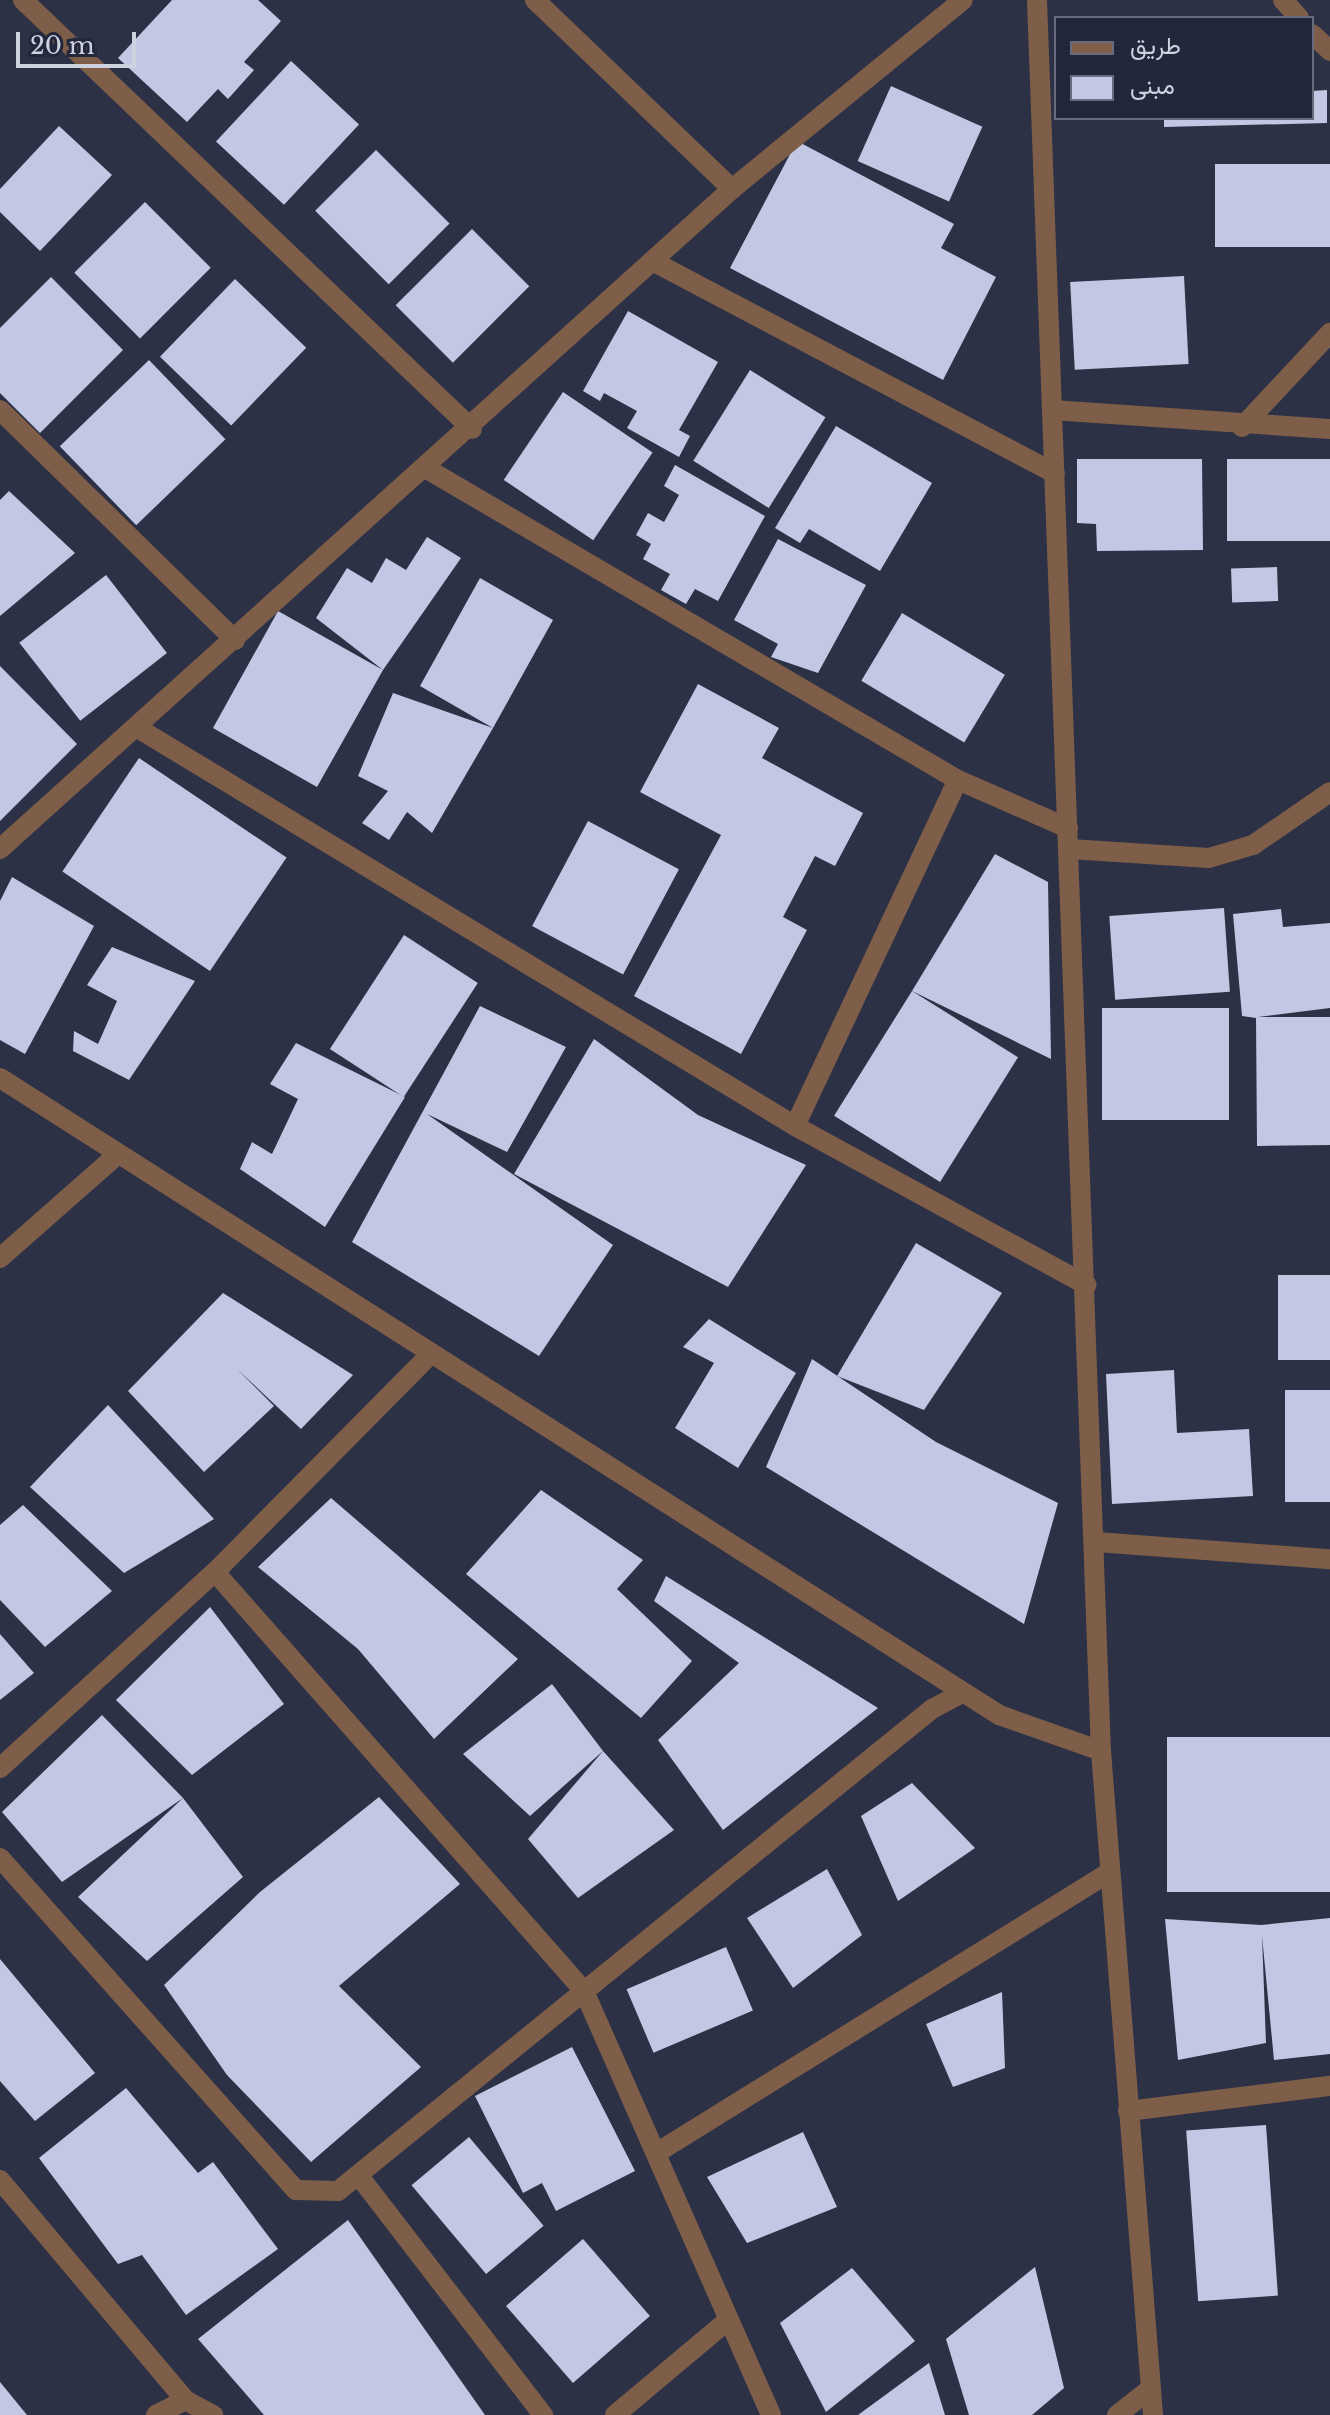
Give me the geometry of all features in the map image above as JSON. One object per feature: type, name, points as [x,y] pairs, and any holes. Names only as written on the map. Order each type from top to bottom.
[{"type":"street","points":[[23,0],[472,429]]},
{"type":"street","points":[[535,0],[732,189]]},
{"type":"street","points":[[0,849],[472,429],[732,189],[963,0]]},
{"type":"street","points":[[1037,0],[1087,1285],[1101,1751],[1153,2415]]},
{"type":"street","points":[[1283,0],[1297,16]]},
{"type":"street","points":[[1314,36],[1330,51]]},
{"type":"street","points":[[654,262],[1055,473]]},
{"type":"street","points":[[1242,427],[1330,333]]},
{"type":"street","points":[[0,410],[235,640]]},
{"type":"street","points":[[1052,410],[1242,427],[1330,429]]},
{"type":"street","points":[[427,469],[958,780],[1069,839],[1209,858],[1253,845],[1330,792]]},
{"type":"street","points":[[136,727],[795,1126],[1087,1285]]},
{"type":"street","points":[[795,1126],[958,780]]},
{"type":"street","points":[[0,1078],[962,1693],[1034,1734],[1101,1751]]},
{"type":"street","points":[[0,1258],[118,1154]]},
{"type":"street","points":[[0,1768],[215,1572],[431,1354]]},
{"type":"street","points":[[1096,1542],[1330,1559]]},
{"type":"street","points":[[215,1572],[584,1991],[658,2152],[727,2321],[771,2415]]},
{"type":"street","points":[[0,1858],[296,2190],[338,2191],[932,1709],[962,1693]]},
{"type":"street","points":[[658,2152],[1110,1872]]},
{"type":"street","points":[[1128,2111],[1330,2086]]},
{"type":"street","points":[[359,2176],[543,2415]]},
{"type":"street","points":[[0,2180],[185,2400],[213,2415]]},
{"type":"street","points":[[615,2415],[727,2321]]},
{"type":"street","points":[[1117,2415],[1150,2389]]},
{"type":"street","points":[[156,2415],[185,2400]]},
{"type":"building","points":[[172,0],[258,0],[281,21],[244,62],[254,70],[228,99],[218,89],[187,122],[118,58]]},
{"type":"building","points":[[291,61],[359,124],[284,205],[216,141]]},
{"type":"building","points":[[891,86],[982,127],[949,202],[858,161]]},
{"type":"building","points":[[1327,90],[1327,123],[1164,127],[1164,120],[1314,120],[1314,91]]},
{"type":"building","points":[[59,126],[112,175],[40,251],[0,212],[0,189]]},
{"type":"building","points":[[797,141],[954,224],[941,248],[996,277],[943,380],[730,268]]},
{"type":"building","points":[[376,150],[450,224],[389,284],[315,211]]},
{"type":"building","points":[[1215,164],[1330,164],[1330,247],[1215,247]]},
{"type":"building","points":[[145,202],[211,268],[140,338],[74,273]]},
{"type":"building","points":[[472,229],[529,286],[453,363],[396,305]]},
{"type":"building","points":[[1184,276],[1189,364],[1075,370],[1070,282]]},
{"type":"building","points":[[51,277],[123,350],[40,433],[0,393],[0,328]]},
{"type":"building","points":[[235,279],[306,348],[231,425],[160,357]]},
{"type":"building","points":[[628,311],[718,362],[679,430],[690,436],[679,457],[627,428],[637,411],[604,393],[600,401],[583,391]]},
{"type":"building","points":[[149,360],[225,439],[136,525],[60,446]]},
{"type":"building","points":[[750,370],[825,417],[769,508],[693,461]]},
{"type":"building","points":[[563,392],[653,452],[593,540],[504,480]]},
{"type":"building","points":[[836,426],[932,483],[880,571],[809,529],[800,543],[775,528]]},
{"type":"building","points":[[1077,459],[1202,459],[1203,550],[1097,551],[1096,524],[1077,523]]},
{"type":"building","points":[[1227,459],[1330,459],[1330,541],[1227,541]]},
{"type":"building","points":[[675,465],[765,516],[718,601],[695,589],[686,604],[661,590],[670,574],[643,559],[651,544],[636,535],[648,513],[664,522],[679,495],[664,486]]},
{"type":"building","points":[[9,491],[75,553],[0,616],[0,500]]},
{"type":"building","points":[[427,537],[461,558],[383,670],[316,618],[347,568],[372,583],[386,558],[406,570]]},
{"type":"building","points":[[778,539],[866,585],[818,673],[771,657],[778,644],[734,620]]},
{"type":"building","points":[[1277,567],[1278,601],[1232,603],[1231,569]]},
{"type":"building","points":[[106,575],[167,653],[80,721],[19,643]]},
{"type":"building","points":[[480,578],[553,620],[493,728],[420,686]]},
{"type":"building","points":[[278,611],[383,670],[317,787],[213,728]]},
{"type":"building","points":[[902,613],[1005,675],[964,743],[861,681]]},
{"type":"building","points":[[0,666],[77,744],[0,821]]},
{"type":"building","points":[[698,684],[779,728],[762,758],[863,813],[835,866],[815,856],[783,917],[807,930],[741,1054],[634,996],[721,835],[640,792]]},
{"type":"building","points":[[393,693],[493,728],[432,833],[407,812],[389,840],[362,823],[388,791],[358,776]]},
{"type":"building","points":[[139,758],[287,858],[210,971],[62,872]]},
{"type":"building","points":[[588,821],[679,869],[623,974],[532,926]]},
{"type":"building","points":[[995,854],[1048,882],[1051,1059],[912,991]]},
{"type":"building","points":[[12,877],[94,926],[25,1054],[0,1040],[0,901]]},
{"type":"building","points":[[1224,908],[1230,992],[1115,1000],[1109,916]]},
{"type":"building","points":[[1281,909],[1283,927],[1330,923],[1330,1008],[1258,1017],[1330,1017],[1330,1145],[1257,1146],[1256,1018],[1242,1016],[1233,914]]},
{"type":"building","points":[[404,935],[478,983],[404,1097],[330,1049]]},
{"type":"building","points":[[112,947],[195,981],[129,1080],[73,1051],[74,1031],[98,1044],[117,1001],[87,985]]},
{"type":"building","points":[[912,991],[1018,1057],[940,1182],[834,1116]]},
{"type":"building","points":[[480,1006],[566,1047],[507,1152],[427,1114],[613,1245],[539,1356],[352,1242]]},
{"type":"building","points":[[1102,1008],[1229,1008],[1229,1120],[1102,1120]]},
{"type":"building","points":[[594,1039],[698,1115],[806,1165],[728,1287],[514,1174]]},
{"type":"building","points":[[296,1043],[405,1097],[325,1227],[240,1169],[252,1142],[272,1154],[298,1099],[270,1084]]},
{"type":"building","points":[[916,1243],[1002,1293],[924,1410],[837,1376]]},
{"type":"building","points":[[1278,1275],[1330,1275],[1330,1360],[1278,1360]]},
{"type":"building","points":[[223,1293],[353,1375],[301,1429],[237,1369],[274,1406],[204,1472],[128,1391]]},
{"type":"building","points":[[709,1319],[796,1373],[738,1468],[675,1428],[714,1363],[683,1347]]},
{"type":"building","points":[[812,1359],[936,1442],[1058,1503],[1024,1624],[766,1467]]},
{"type":"building","points":[[1174,1370],[1177,1433],[1249,1429],[1253,1496],[1112,1504],[1106,1374]]},
{"type":"building","points":[[1285,1390],[1330,1390],[1330,1502],[1285,1502]]},
{"type":"building","points":[[108,1405],[214,1519],[124,1573],[30,1487]]},
{"type":"building","points":[[541,1490],[643,1560],[617,1589],[692,1661],[641,1718],[466,1574]]},
{"type":"building","points":[[331,1498],[518,1659],[434,1739],[358,1649],[258,1567]]},
{"type":"building","points":[[23,1505],[112,1591],[45,1647],[0,1600],[0,1525]]},
{"type":"building","points":[[666,1576],[878,1708],[723,1830],[658,1740],[739,1663],[654,1601]]},
{"type":"building","points":[[210,1607],[284,1704],[192,1775],[116,1700]]},
{"type":"building","points":[[0,1634],[34,1673],[0,1700]]},
{"type":"building","points":[[552,1684],[603,1751],[530,1816],[463,1754]]},
{"type":"building","points":[[102,1715],[183,1798],[62,1882],[2,1812]]},
{"type":"building","points":[[1167,1737],[1330,1737],[1330,1892],[1167,1892]]},
{"type":"building","points":[[603,1751],[674,1830],[578,1898],[528,1839]]},
{"type":"building","points":[[912,1783],[975,1848],[898,1901],[861,1816]]},
{"type":"building","points":[[379,1797],[460,1884],[339,1986],[421,2067],[311,2162],[227,2075],[164,1985],[260,1892]]},
{"type":"building","points":[[183,1798],[243,1877],[147,1961],[78,1897]]},
{"type":"building","points":[[827,1869],[862,1935],[793,1988],[747,1918]]},
{"type":"building","points":[[1330,1918],[1330,2054],[1274,2060],[1262,1936],[1266,2043],[1178,2060],[1165,1919],[1261,1925]]},
{"type":"building","points":[[726,1947],[753,2011],[654,2053],[627,1989]]},
{"type":"building","points":[[0,1959],[95,2073],[35,2121],[0,2081]]},
{"type":"building","points":[[1002,1992],[1005,2068],[953,2087],[926,2024]]},
{"type":"building","points":[[572,2047],[635,2171],[556,2211],[542,2183],[523,2193],[475,2096]]},
{"type":"building","points":[[126,2088],[198,2173],[213,2162],[278,2249],[186,2315],[142,2255],[118,2264],[39,2158]]},
{"type":"building","points":[[1266,2125],[1278,2296],[1198,2301],[1186,2131]]},
{"type":"building","points":[[803,2132],[837,2207],[747,2243],[707,2177]]},
{"type":"building","points":[[469,2137],[544,2226],[486,2274],[412,2185]]},
{"type":"building","points":[[348,2220],[485,2415],[264,2415],[198,2339]]},
{"type":"building","points":[[583,2239],[650,2316],[573,2383],[506,2306]]},
{"type":"building","points":[[1035,2267],[1064,2388],[1032,2415],[969,2415],[946,2339]]},
{"type":"building","points":[[852,2268],[915,2341],[826,2412],[780,2323]]},
{"type":"building","points":[[929,2363],[945,2415],[858,2415]]},
{"type":"building","points":[[0,2382],[27,2415],[0,2415]]}]
